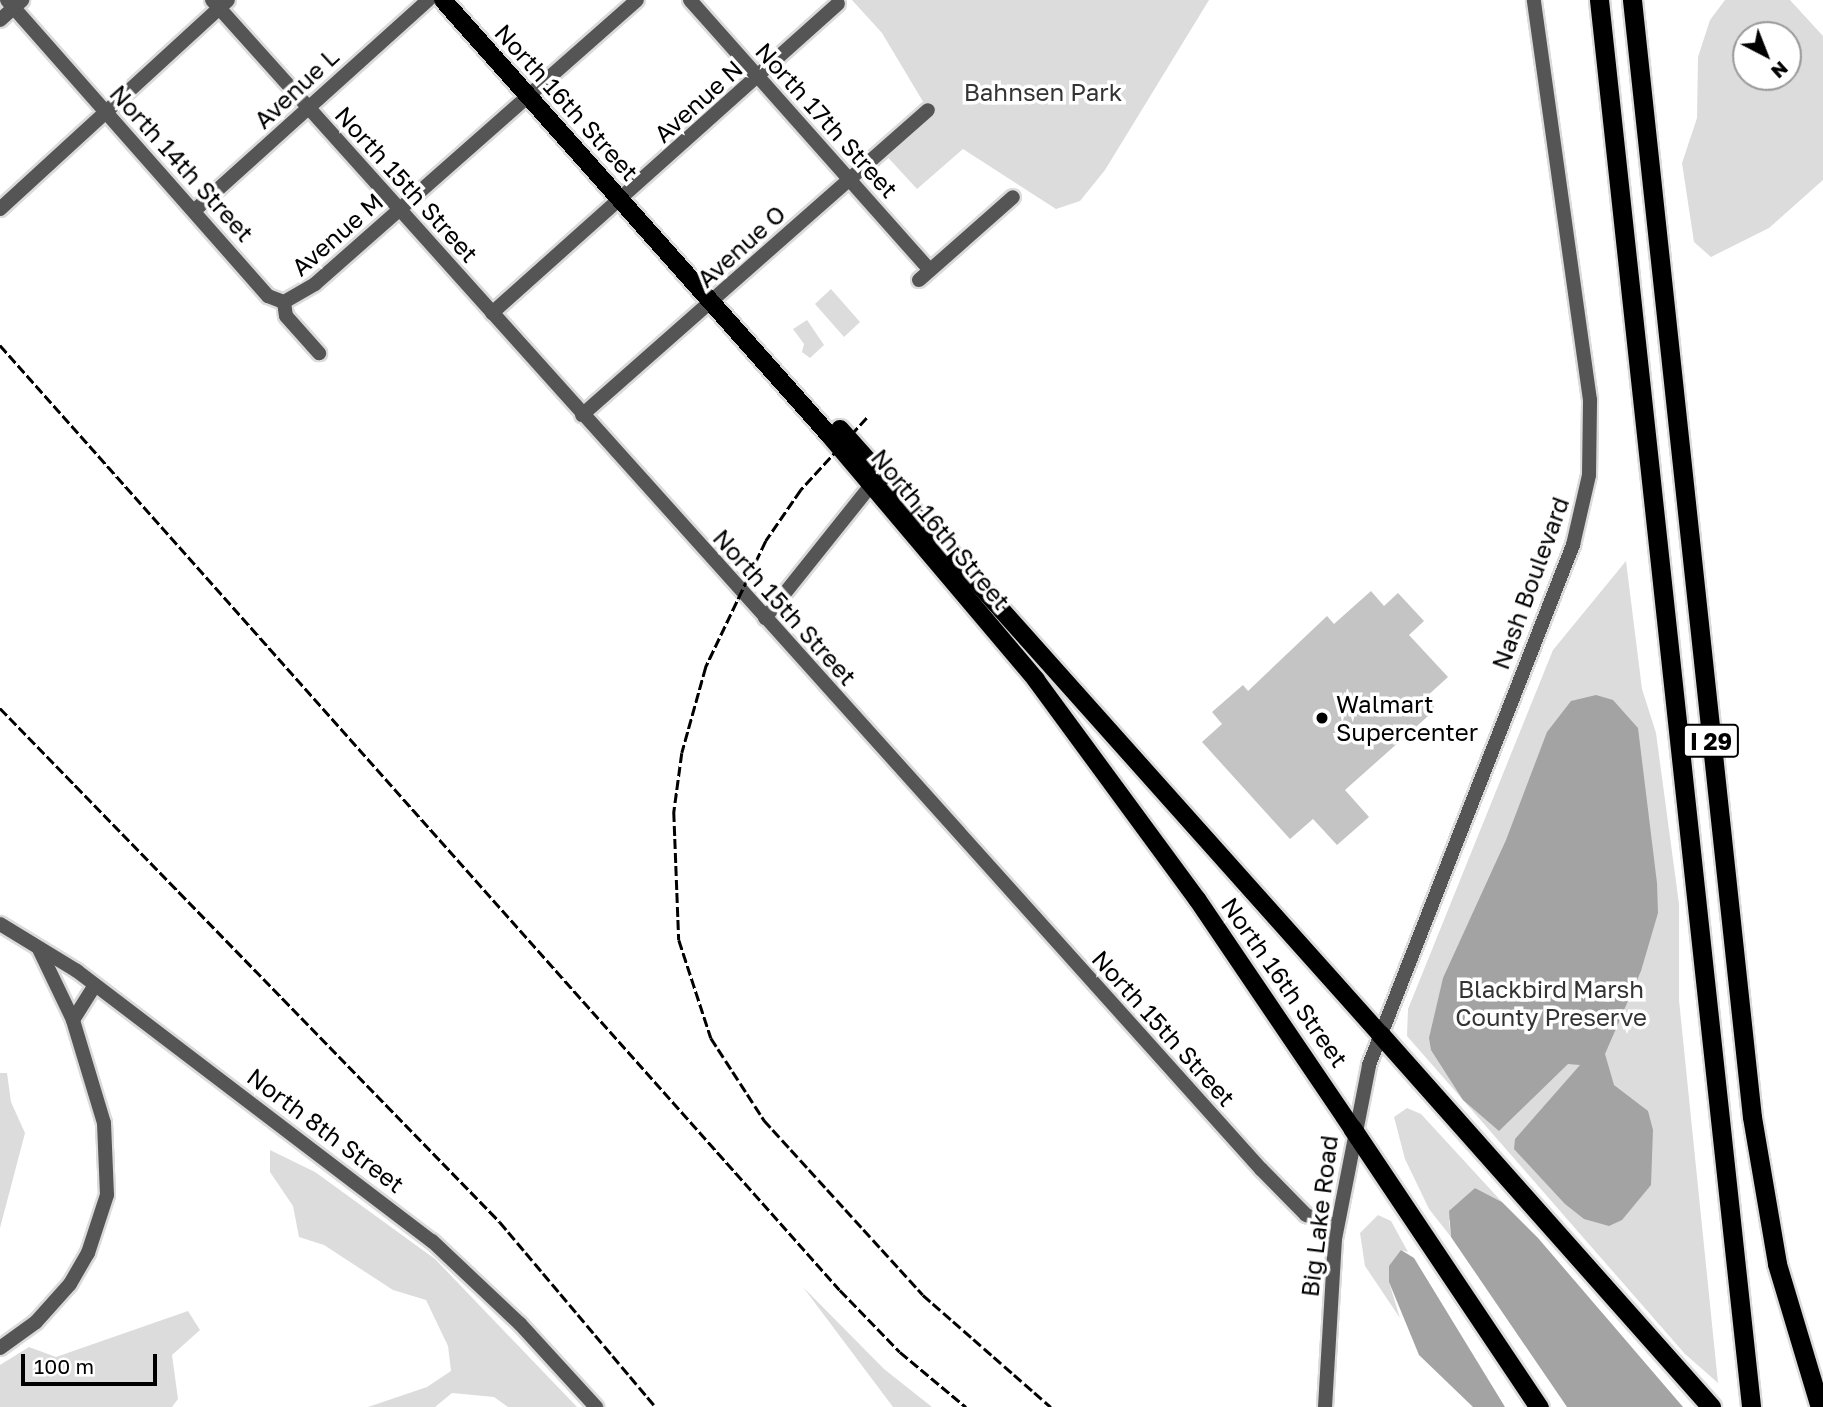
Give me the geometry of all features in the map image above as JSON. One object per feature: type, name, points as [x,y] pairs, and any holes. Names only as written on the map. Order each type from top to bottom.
[{"type":"highway","name":"I 29","points":[[1599,0],[1751,1407]]},
{"type":"highway","name":"I 29","points":[[1632,0],[1752,1117],[1777,1264],[1820,1407]]},
{"type":"highway","points":[[1380,1034],[1711,1407]]},
{"type":"highway","points":[[1352,1128],[1539,1407]]},
{"type":"main road","name":"North 16th Street","points":[[443,0],[533,92],[1380,1034]]},
{"type":"main road","name":"North 16th Street","points":[[458,0],[533,92]]},
{"type":"main road","name":"North 16th Street","points":[[716,298],[1086,745],[1352,1128]]},
{"type":"street","name":"Avenue L","points":[[195,210],[428,0]]},
{"type":"street","name":"Avenue M","points":[[284,302],[298,298],[637,0]]},
{"type":"street","name":"North 17th Street","points":[[690,0],[850,180],[924,275],[1013,197]]},
{"type":"street","name":"Nash Boulevard","points":[[1380,1034],[1573,545],[1588,484],[1590,400],[1534,0]]},
{"type":"street","points":[[0,19],[14,2]]},
{"type":"street","name":"North 14th Street","points":[[14,2],[268,296],[284,302],[286,316],[319,353]]},
{"type":"street","name":"North 15th Street","points":[[220,3],[308,107],[582,415],[1287,1198],[1313,1219],[1337,1226]]},
{"type":"street","points":[[0,209],[108,113],[220,3]]},
{"type":"street","name":"Avenue N","points":[[492,313],[838,4]]},
{"type":"street","name":"Avenue O","points":[[582,415],[928,110]]},
{"type":"street","points":[[765,618],[871,485]]},
{"type":"street","name":"North 8th Street","points":[[0,925],[33,942],[95,985],[432,1241],[520,1324],[596,1407]]},
{"type":"street","points":[[0,1348],[41,1317],[70,1284],[88,1253],[107,1195],[104,1123],[73,1020],[52,969],[33,942]]},
{"type":"street","points":[[73,1020],[95,985]]},
{"type":"street","name":"Big Lake Road","points":[[1325,1407],[1337,1226],[1352,1128],[1380,1034]]},
{"type":"green space","name":"Bahnsen Park","points":[[852,0],[1209,0],[1105,170],[1080,201],[1056,209],[963,149],[917,189],[882,151],[928,110],[882,33]]},
{"type":"green space","points":[[1725,0],[1790,0],[1823,36],[1823,180],[1769,228],[1711,257],[1694,242],[1682,163],[1697,118],[1698,57],[1710,20]]},
{"type":"green space","points":[[831,289],[860,322],[844,337],[815,304]]},
{"type":"green space","points":[[807,320],[824,345],[810,358],[802,352],[804,344],[793,329]]},
{"type":"green space","name":"Blackbird Marsh County Preserve","points":[[1626,561],[1642,689],[1656,733],[1679,904],[1679,1000],[1718,1383],[1685,1354],[1407,1036],[1408,1009],[1553,650]]},
{"type":"green space","points":[[0,1073],[7,1073],[11,1102],[25,1133],[0,1228]]},
{"type":"green space","points":[[1407,1108],[1421,1114],[1502,1202],[1475,1188],[1449,1221],[1451,1237],[1429,1209],[1405,1159],[1394,1117]]},
{"type":"green space","points":[[270,1150],[315,1172],[435,1259],[577,1407],[508,1407],[494,1397],[452,1393],[435,1407],[368,1407],[427,1387],[451,1371],[448,1346],[426,1300],[393,1290],[324,1245],[299,1237],[293,1206],[270,1172]]},
{"type":"green space","points":[[1378,1215],[1391,1221],[1408,1252],[1401,1250],[1389,1282],[1400,1318],[1365,1266],[1360,1233]]},
{"type":"green space","points":[[803,1287],[884,1369],[932,1407],[893,1407]]},
{"type":"green space","points":[[188,1311],[200,1330],[172,1355],[178,1399],[172,1407],[0,1407],[0,1365],[29,1347],[56,1357]]},
{"type":"shaded area","name":"Blackbird Marsh County Preserve","points":[[1596,695],[1613,700],[1638,728],[1657,883],[1658,913],[1641,971],[1605,1054],[1614,1085],[1648,1111],[1653,1130],[1651,1185],[1622,1220],[1609,1226],[1584,1219],[1565,1204],[1514,1149],[1515,1139],[1580,1065],[1568,1064],[1499,1131],[1463,1100],[1431,1050],[1429,1038],[1443,978],[1506,840],[1547,732],[1571,701]]},
{"type":"shaded area","points":[[1475,1188],[1502,1202],[1538,1238],[1683,1407],[1567,1407],[1451,1237],[1449,1211]]},
{"type":"shaded area","points":[[1401,1250],[1414,1258],[1505,1407],[1473,1407],[1419,1355],[1389,1282],[1389,1266]]},
{"type":"building","name":"Walmart Supercenter","points":[[1371,591],[1384,606],[1398,593],[1424,621],[1409,635],[1448,677],[1426,697],[1436,709],[1345,790],[1369,817],[1337,845],[1313,819],[1290,839],[1202,742],[1222,724],[1212,712],[1243,685],[1248,691],[1327,616],[1334,624]]},
{"type":"railway","points":[[0,345],[840,1290],[900,1352],[966,1407]]},
{"type":"railway","points":[[867,418],[801,490],[766,541],[706,667],[682,753],[674,812],[679,940],[711,1038],[764,1120],[923,1295],[1051,1407]]},
{"type":"railway","points":[[0,708],[500,1222],[656,1407]]},
{"type":"place","name":"Walmart Supercenter","points":[[1322,718]]}]
